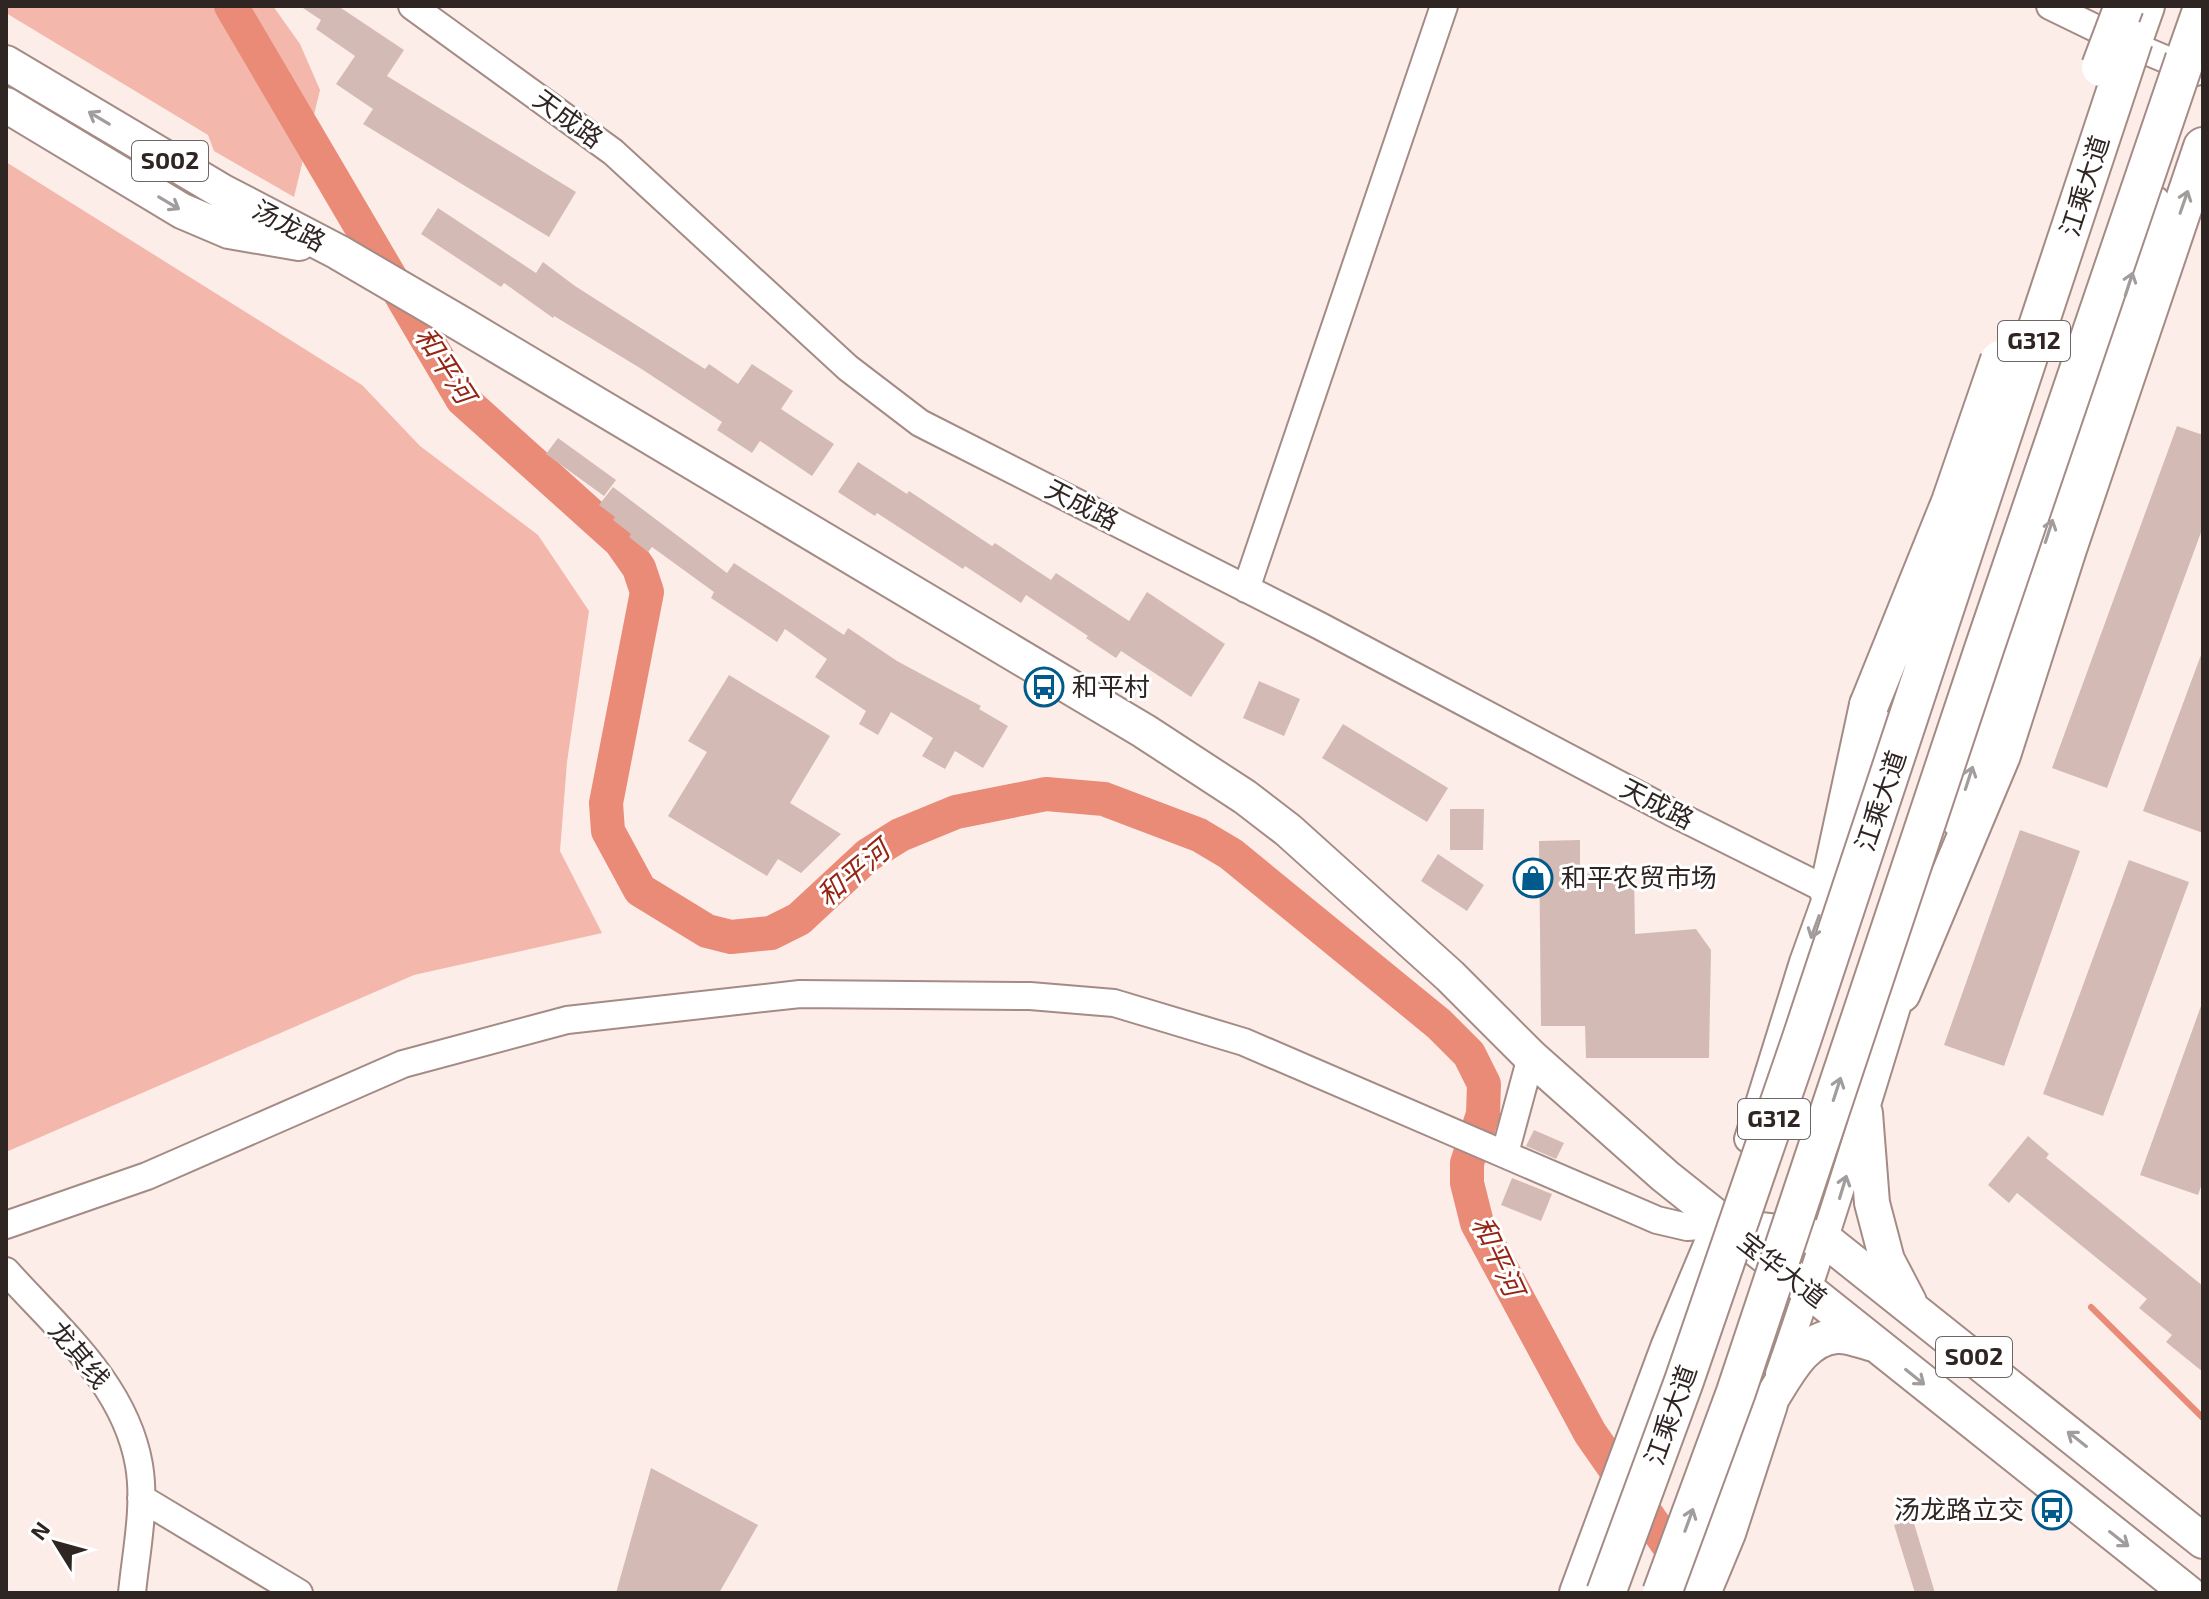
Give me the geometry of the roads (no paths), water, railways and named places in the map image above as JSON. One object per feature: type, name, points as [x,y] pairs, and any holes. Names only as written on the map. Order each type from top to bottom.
[{"type":"highway","name":"江乘大道","points":[[1605,1575],[1684,1381],[1802,1038],[2145,6]]},
{"type":"highway","name":"江乘大道","points":[[1662,1593],[1741,1377],[1984,649],[2203,8]]},
{"type":"highway","points":[[1829,891],[1869,705],[1951,502],[2122,23]]},
{"type":"highway","points":[[1901,993],[2001,755],[2203,147]]},
{"type":"highway","points":[[1579,1593],[1637,1453],[1723,1224]]},
{"type":"highway","points":[[1715,1589],[1726,1533],[1768,1404]]},
{"type":"main road","name":"汤龙路","points":[[6,63],[223,192],[338,252]]},
{"type":"main road","name":"汤龙路","points":[[6,105],[182,211],[229,231],[280,238],[338,252]]},
{"type":"main road","points":[[338,252],[904,587],[1223,782],[1288,830],[1450,976],[1531,1057],[1723,1224]]},
{"type":"main road","points":[[1865,1113],[1872,1203],[1887,1260],[1913,1309]]},
{"type":"main road","name":"宝华大道","points":[[1723,1224],[1823,1238],[2203,1541]]},
{"type":"main road","name":"宝华大道","points":[[1723,1224],[2188,1593]]},
{"type":"main road","points":[[1768,1404],[1804,1351],[1821,1339],[1840,1336],[1876,1345]]},
{"type":"street","name":"天成路","points":[[412,6],[613,152],[848,368],[920,423],[1829,891]]},
{"type":"street","points":[[1246,589],[1444,6]]},
{"type":"street","points":[[1690,1593],[1768,1404],[1823,1238],[1839,1201],[1901,993],[2200,64],[2122,23],[2050,6]]},
{"type":"street","points":[[6,1225],[147,1176],[403,1064],[567,1020],[800,994],[1030,996],[1114,1003],[1244,1042],[1657,1220],[1687,1227],[1723,1224],[1803,962],[1952,516],[2122,23],[2131,6]]},
{"type":"street","points":[[1497,1150],[1531,1057]]},
{"type":"street","name":"龙其线","points":[[6,1271],[101,1375],[128,1425],[139,1465],[141,1498],[132,1593]]},
{"type":"street","points":[[1591,1593],[1605,1575],[1637,1453]]},
{"type":"street","points":[[141,1498],[299,1593]]},
{"type":"waterway","name":"和平河","points":[[231,6],[462,399],[620,541],[639,568],[647,592],[606,803],[608,831],[640,890],[707,931],[731,937],[771,933],[799,919],[868,855],[900,835],[956,812],[1046,794],[1104,799],[1199,835],[1231,854],[1439,1024],[1469,1054],[1484,1084],[1483,1114],[1467,1163],[1467,1183],[1477,1223],[1590,1433],[1689,1575]]},
{"type":"waterway","points":[[2091,1307],[2203,1418]]},
{"type":"place","name":"和平村","points":[[1044,687]]},
{"type":"place","name":"和平农贸市场","points":[[1533,878]]},
{"type":"place","name":"汤龙路立交","points":[[2052,1510]]}]
